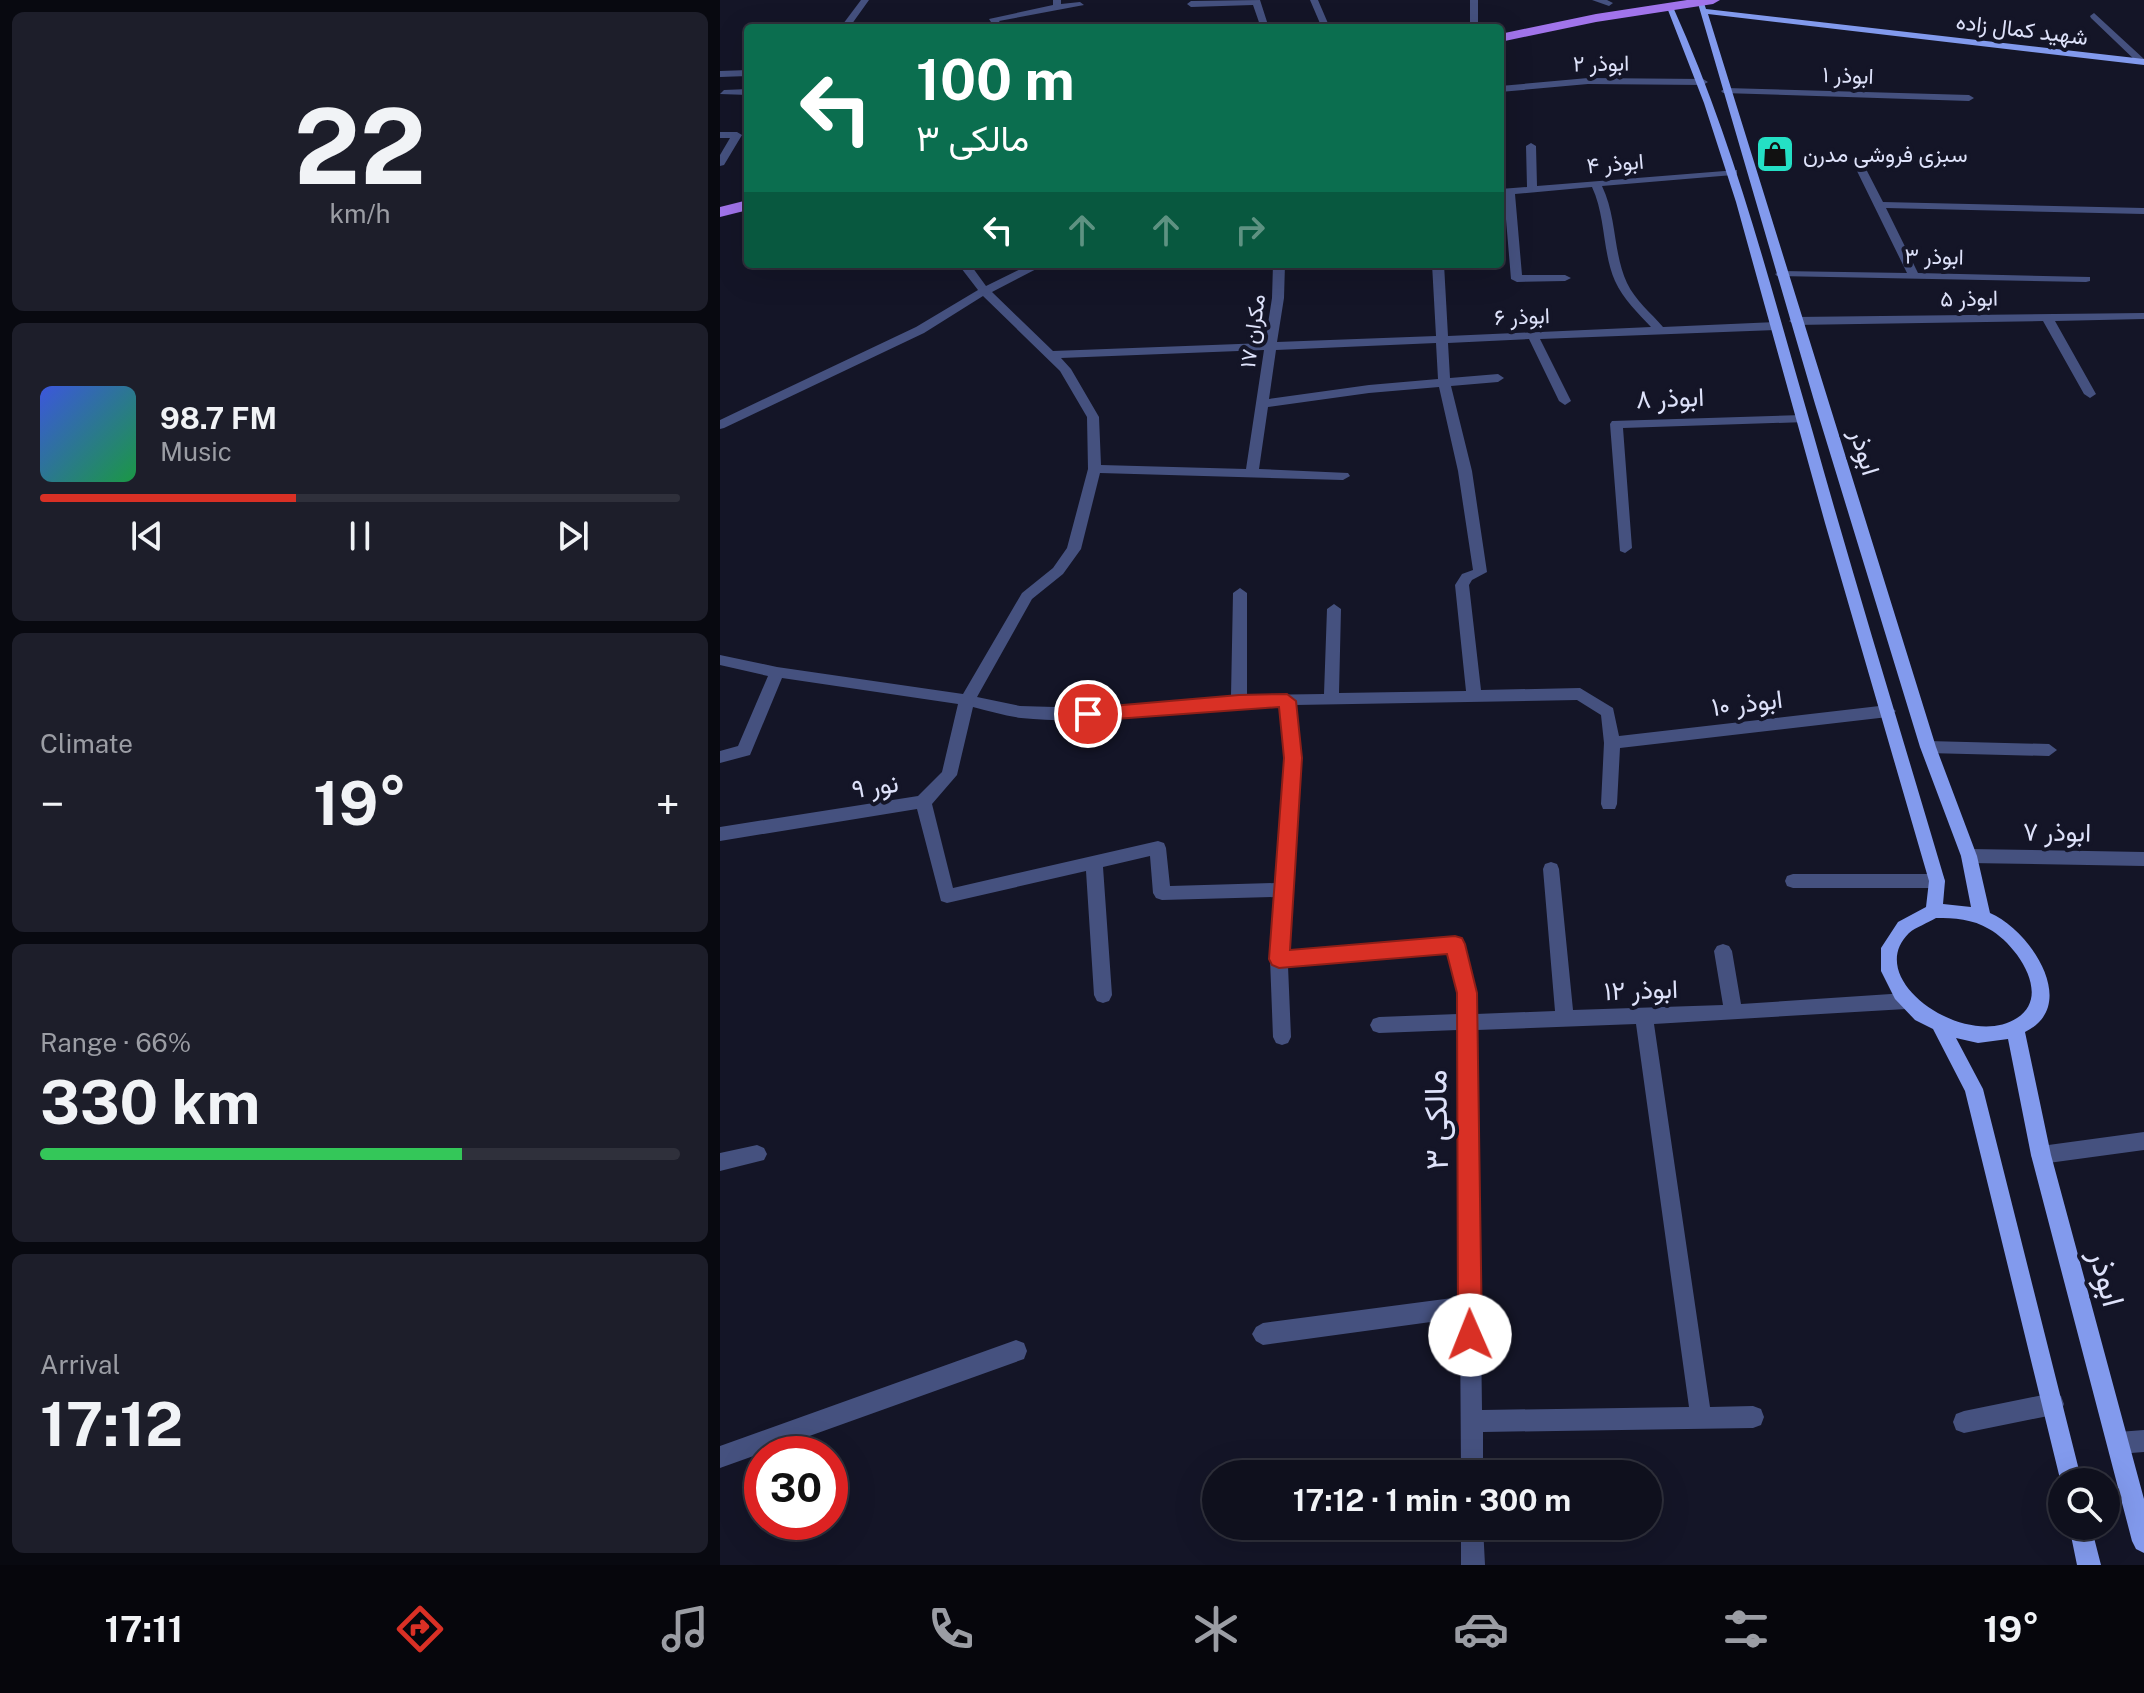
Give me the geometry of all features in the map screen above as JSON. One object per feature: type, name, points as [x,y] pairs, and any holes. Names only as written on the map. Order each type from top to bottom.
[{"type":"main road","points":[[1504,25],[1603,1],[1626,0]]},
{"type":"main road","points":[[1504,37],[1668,4],[1704,3]]},
{"type":"main road","name":"ابوذر","points":[[1704,3],[1734,119],[1795,321],[1928,747],[1969,856],[1982,917]]},
{"type":"main road","name":"شهید کمال زاده","points":[[1704,3],[2142,61]]},
{"type":"main road","name":"ابوذر","points":[[1668,4],[1703,82],[1733,172],[1937,881],[1934,911]]},
{"type":"main road","points":[[1715,119],[1734,119]]},
{"type":"main road","points":[[720,200],[744,194]]},
{"type":"main road","points":[[720,212],[744,206]]},
{"type":"main road","points":[[1934,911],[1959,911],[1982,917],[2003,928],[2021,943],[2034,961],[2040,981],[2039,1000],[2030,1017],[2015,1029],[1994,1036],[1968,1036],[1941,1028],[1917,1013],[1889,972],[1889,950],[1897,931],[1912,918],[1934,911]]},
{"type":"main road","points":[[1941,1028],[1974,1089],[2068,1468]]},
{"type":"main road","name":"ابوذر","points":[[2015,1029],[2041,1155],[2144,1541]]},
{"type":"main road","points":[[2083,1540],[2089,1565]]},
{"type":"street","points":[[847,24],[865,0]]},
{"type":"street","points":[[1314,0],[1324,24]]},
{"type":"street","points":[[1474,0],[1474,24]]},
{"type":"street","points":[[1191,4],[1256,1],[1264,24]]},
{"type":"street","points":[[997,24],[993,19],[1057,4],[1080,5]]},
{"type":"street","points":[[2094,16],[2142,61]]},
{"type":"street","points":[[720,74],[744,73]]},
{"type":"street","name":"ابوذر ۲","points":[[1504,89],[1588,81],[1703,82]]},
{"type":"street","name":"ابوذر ۱","points":[[1726,91],[1969,98]]},
{"type":"street","points":[[724,93],[744,92]]},
{"type":"street","points":[[720,135],[737,135],[720,163]]},
{"type":"street","points":[[1531,146],[1532,189]]},
{"type":"street","points":[[1861,169],[1914,276]]},
{"type":"street","name":"ابوذر ۴","points":[[1505,191],[1597,186],[1733,172]]},
{"type":"street","points":[[1597,186],[1608,205],[1621,284],[1660,331]]},
{"type":"street","points":[[1505,191],[1517,279],[1565,278]]},
{"type":"street","points":[[1879,205],[2144,211]]},
{"type":"street","name":"نور ۹","points":[[720,834],[923,802],[949,775],[967,700],[1027,596],[1058,571],[1074,549],[1095,469],[1093,417],[1065,369],[984,291],[967,268]]},
{"type":"street","points":[[720,425],[920,330],[984,291],[1032,268]]},
{"type":"street","name":"مکران ۱۷","points":[[1252,475],[1278,298],[1279,268]]},
{"type":"street","points":[[1438,268],[1444,383],[1465,471],[1480,572],[1467,577],[1462,585],[1474,696]]},
{"type":"street","name":"ابوذر ۳","points":[[1781,274],[2086,279]]},
{"type":"street","name":"ابوذر ۵","points":[[1795,321],[2144,316]]},
{"type":"street","points":[[2047,317],[2090,394]]},
{"type":"street","name":"ابوذر ۶","points":[[1050,355],[1776,326]]},
{"type":"street","points":[[1533,336],[1565,401]]},
{"type":"street","points":[[1262,404],[1369,389],[1498,378]]},
{"type":"street","name":"ابوذر ۸","points":[[1625,548],[1616,424],[1802,419]]},
{"type":"street","points":[[1095,469],[1343,476]]},
{"type":"street","points":[[1239,701],[1240,593]]},
{"type":"street","points":[[1331,701],[1334,609]]},
{"type":"street","points":[[720,660],[777,672],[967,700],[1020,712],[1088,714],[1239,701],[1580,694],[1608,712],[1612,743],[1609,804]]},
{"type":"street","points":[[720,757],[744,751],[777,672]]},
{"type":"street","points":[[1282,1037],[1279,959],[1293,758],[1287,701]]},
{"type":"street","name":"ابوذر ۱۰","points":[[1612,743],[1888,711]]},
{"type":"street","points":[[1928,747],[2049,750]]},
{"type":"street","points":[[923,802],[947,896],[1158,848],[1162,893],[1284,890]]},
{"type":"street","name":"ابوذر ۷","points":[[1969,856],[2144,859]]},
{"type":"street","points":[[1094,862],[1103,995]]},
{"type":"street","points":[[1551,869],[1565,1019]]},
{"type":"street","points":[[1793,881],[1937,881]]},
{"type":"street","name":"مالکی ۳","points":[[1279,959],[1455,944],[1467,993],[1472,1460]]},
{"type":"street","points":[[1723,951],[1733,1013]]},
{"type":"street","name":"ابوذر ۱۲","points":[[1379,1025],[1733,1013],[1906,1001]]},
{"type":"street","points":[[1644,1016],[1701,1418]]},
{"type":"street","points":[[2041,1155],[2144,1141]]},
{"type":"street","points":[[720,1162],[757,1154]]},
{"type":"street","points":[[1263,1334],[1470,1306]]},
{"type":"street","points":[[720,1457],[1016,1351]]},
{"type":"street","points":[[1964,1422],[2053,1404]]},
{"type":"street","points":[[1471,1421],[1753,1417]]},
{"type":"street","points":[[2118,1443],[2144,1441]]},
{"type":"street","points":[[1472,1540],[1473,1565]]},
{"type":"place","name":"سبزی فروشی مدرن","points":[[1775,154]]},
{"type":"route","points":[[1088,714],[1239,701],[1287,701],[1293,758],[1279,959],[1455,944],[1467,993],[1470,1335]]}]
